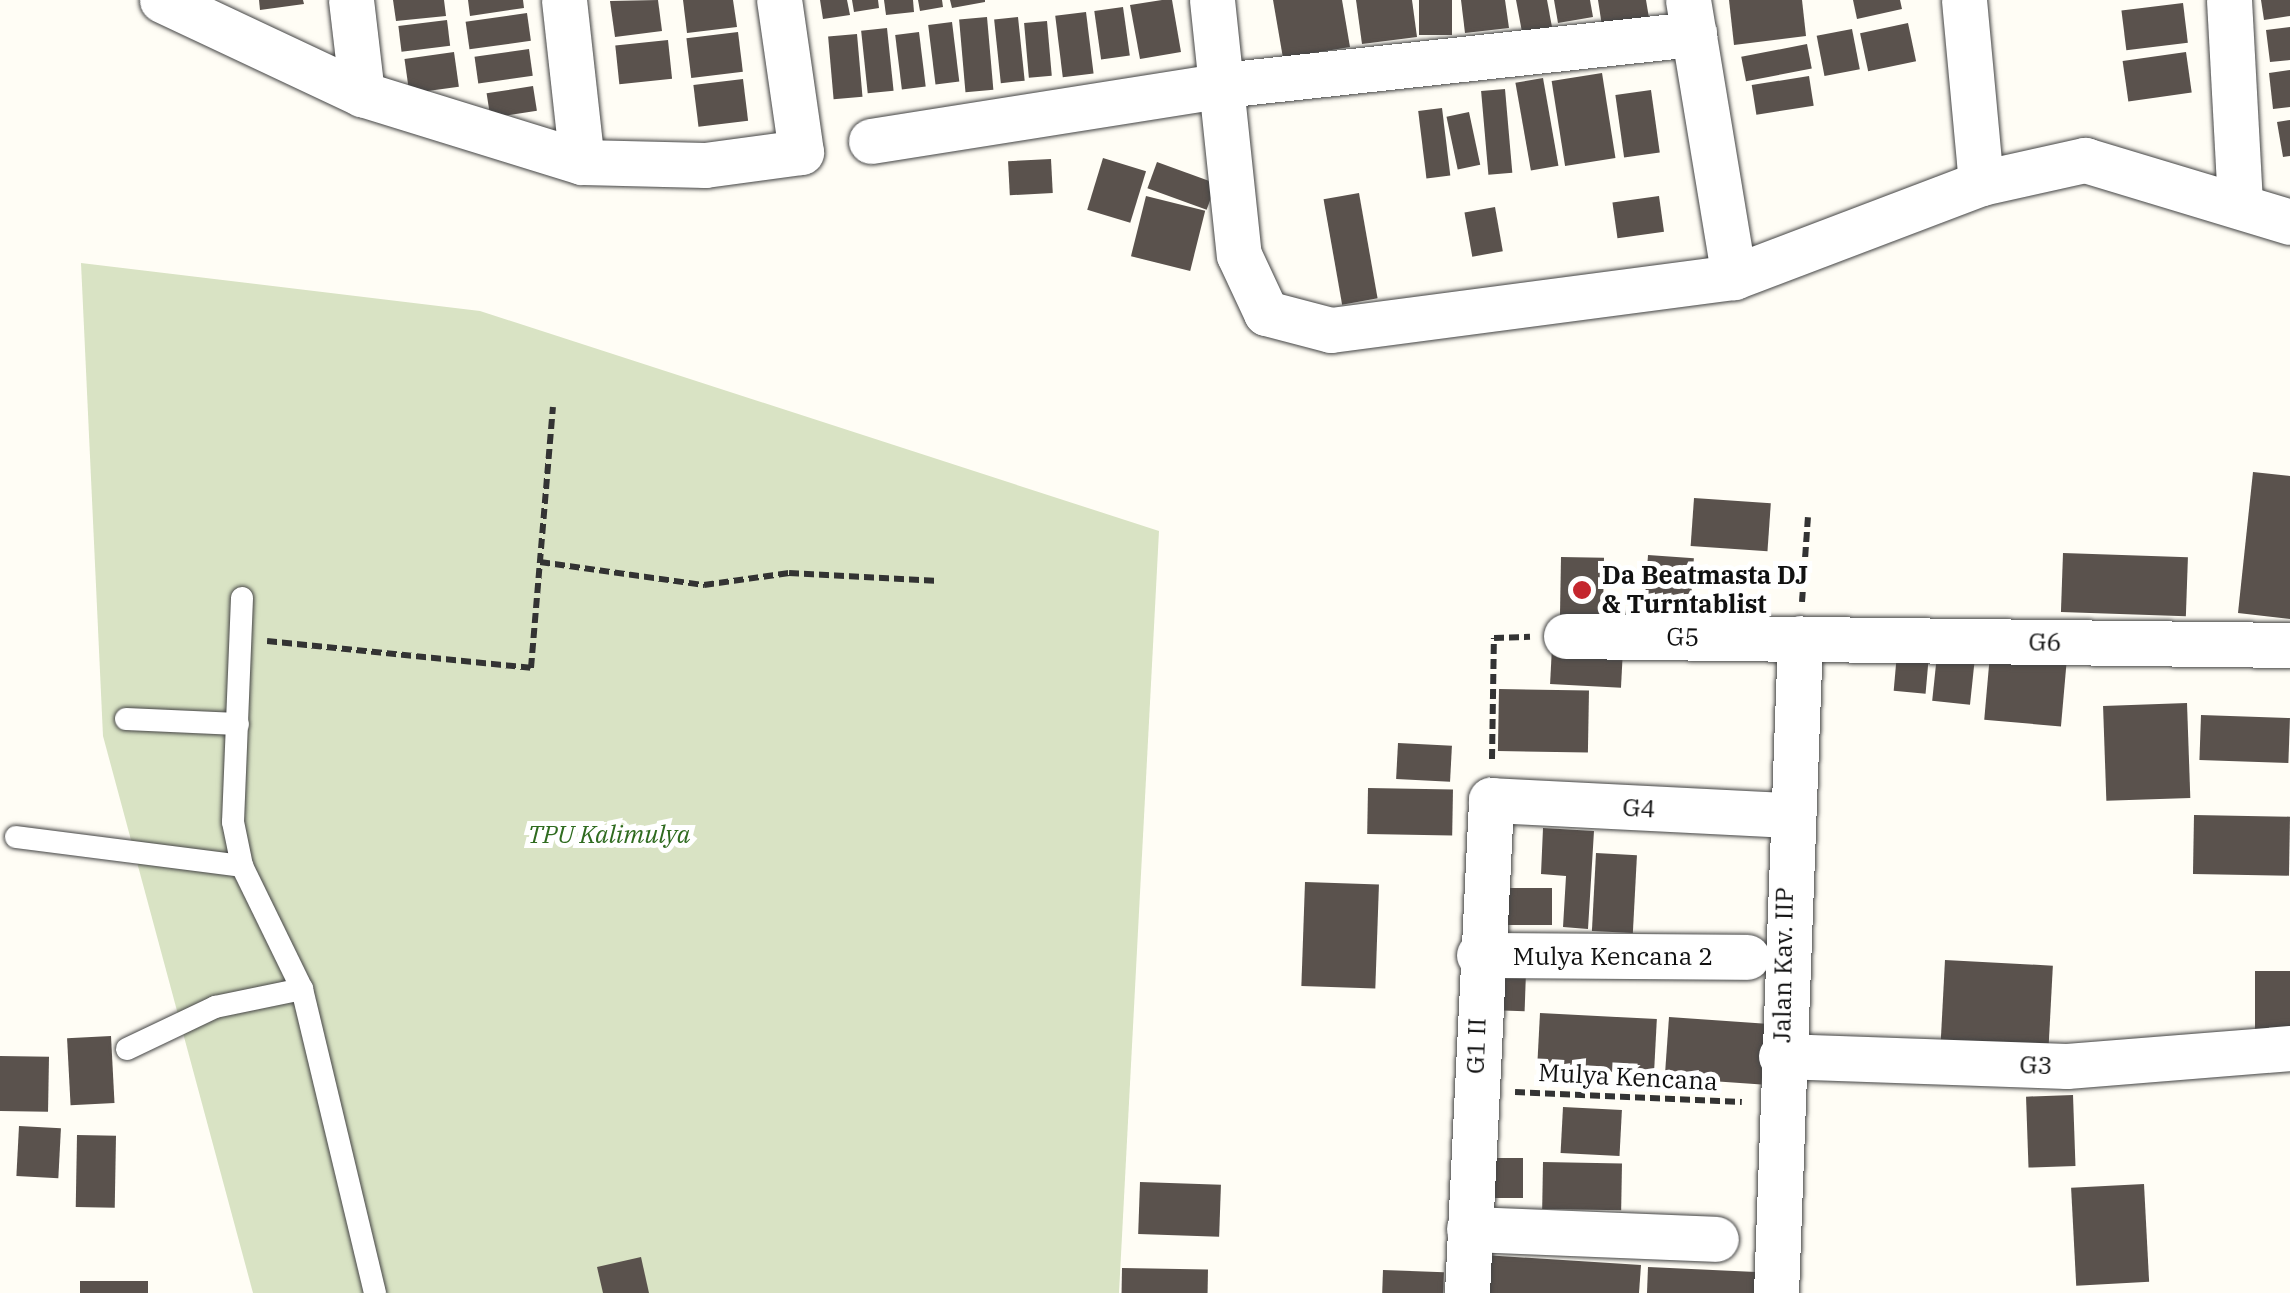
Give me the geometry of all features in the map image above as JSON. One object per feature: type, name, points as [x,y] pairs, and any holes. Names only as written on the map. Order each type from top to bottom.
[{"type":"street","points":[[162,0],[362,94],[582,162],[705,166],[801,152],[779,0]]},
{"type":"street","points":[[351,0],[362,94]]},
{"type":"street","points":[[564,0],[582,162]]},
{"type":"street","points":[[1212,0],[1239,255],[1266,312],[1331,330],[1734,277],[1981,183],[2085,160],[2240,203],[2290,222]]},
{"type":"street","points":[[1964,0],[1981,183]]},
{"type":"street","points":[[2229,0],[2240,203]]},
{"type":"street","points":[[871,141],[1691,17],[1734,277]]},
{"type":"street","name":"G5","points":[[1566,636],[1800,638]]},
{"type":"street","name":"G6","points":[[1800,638],[2290,646]]},
{"type":"street","name":"Jalan Kav. IIP","points":[[1776,1293],[1787,815],[1800,638]]},
{"type":"street","name":"G4","points":[[1491,800],[1787,815]]},
{"type":"street","name":"G1 II","points":[[1467,1293],[1480,954],[1491,800]]},
{"type":"street","name":"Mulya Kencana 2","points":[[1480,954],[1747,957]]},
{"type":"street","name":"G3","points":[[1781,1056],[2066,1066],[2290,1048]]},
{"type":"street","points":[[1469,1229],[1716,1238]]},
{"type":"lane","points":[[242,598],[238,724],[230,779],[242,866],[302,989],[374,1293]]},
{"type":"lane","points":[[126,719],[238,724]]},
{"type":"lane","points":[[16,837],[242,866]]},
{"type":"lane","points":[[127,1049],[215,1007],[302,989]]},
{"type":"path","points":[[240,638],[531,668],[553,407]]},
{"type":"path","points":[[1800,638],[1808,517]]},
{"type":"path","points":[[540,562],[704,585],[789,573],[939,581]]},
{"type":"path","points":[[1491,800],[1494,638],[1566,636]]},
{"type":"path","name":"Mulya Kencana","points":[[1474,1090],[1780,1104]]},
{"type":"green space","name":"TPU Kalimulya","points":[[81,263],[480,311],[1159,531],[1119,1293],[253,1293],[103,736]]},
{"type":"building","points":[[259,0],[303,0],[304,4],[260,10]]},
{"type":"building","points":[[393,0],[444,0],[446,16],[396,21]]},
{"type":"building","points":[[468,0],[523,0],[524,8],[470,16]]},
{"type":"building","points":[[658,0],[662,31],[615,37],[610,1]]},
{"type":"building","points":[[683,0],[733,0],[737,27],[687,33]]},
{"type":"building","points":[[820,0],[847,0],[850,15],[823,19]]},
{"type":"building","points":[[852,0],[878,0],[879,8],[854,12]]},
{"type":"building","points":[[884,0],[913,0],[914,12],[886,15]]},
{"type":"building","points":[[918,0],[942,0],[943,7],[920,11]]},
{"type":"building","points":[[950,0],[985,0],[985,2],[952,8]]},
{"type":"building","points":[[1172,0],[1181,52],[1140,59],[1130,5]]},
{"type":"building","points":[[1273,0],[1342,0],[1350,47],[1283,58]]},
{"type":"building","points":[[1356,0],[1412,0],[1417,37],[1362,44]]},
{"type":"building","points":[[1419,0],[1452,0],[1452,35],[1419,35]]},
{"type":"building","points":[[1461,0],[1505,0],[1509,28],[1465,33]]},
{"type":"building","points":[[1516,0],[1547,0],[1552,27],[1522,32]]},
{"type":"building","points":[[1554,0],[1590,0],[1593,17],[1558,23]]},
{"type":"building","points":[[1598,0],[1646,0],[1649,18],[1602,26]]},
{"type":"building","points":[[1729,0],[1802,0],[1806,36],[1734,45]]},
{"type":"building","points":[[1853,0],[1900,0],[1902,9],[1857,19]]},
{"type":"building","points":[[2261,0],[2290,0],[2290,16],[2264,20]]},
{"type":"building","points":[[2183,3],[2188,43],[2126,50],[2121,11]]},
{"type":"building","points":[[1123,7],[1130,56],[1101,60],[1094,11]]},
{"type":"building","points":[[1086,12],[1094,74],[1063,77],[1055,16]]},
{"type":"building","points":[[527,13],[531,41],[470,49],[466,22]]},
{"type":"building","points":[[987,17],[993,90],[965,92],[959,19]]},
{"type":"building","points":[[1018,17],[1025,81],[1001,83],[994,20]]},
{"type":"building","points":[[447,20],[450,46],[402,52],[398,26]]},
{"type":"building","points":[[1047,21],[1052,76],[1029,78],[1024,23]]},
{"type":"building","points":[[952,22],[959,82],[935,84],[928,25]]},
{"type":"building","points":[[1908,23],[1916,61],[1868,71],[1860,33]]},
{"type":"building","points":[[2290,27],[2290,60],[2270,62],[2266,30]]},
{"type":"building","points":[[887,28],[894,91],[868,93],[861,31]]},
{"type":"building","points":[[1852,29],[1860,69],[1824,76],[1817,36]]},
{"type":"building","points":[[738,32],[743,72],[691,78],[686,38]]},
{"type":"building","points":[[919,32],[926,87],[902,90],[895,35]]},
{"type":"building","points":[[857,34],[862,97],[834,99],[828,37]]},
{"type":"building","points":[[668,40],[672,79],[619,84],[615,46]]},
{"type":"building","points":[[1807,44],[1812,69],[1746,81],[1741,57]]},
{"type":"building","points":[[529,49],[533,76],[478,83],[475,57]]},
{"type":"building","points":[[454,52],[459,87],[409,94],[404,59]]},
{"type":"building","points":[[2186,52],[2192,93],[2128,102],[2123,61]]},
{"type":"building","points":[[2290,70],[2290,107],[2273,109],[2269,73]]},
{"type":"building","points":[[1602,73],[1615,158],[1565,166],[1552,81]]},
{"type":"building","points":[[1809,76],[1814,106],[1756,115],[1752,85]]},
{"type":"building","points":[[1543,78],[1558,166],[1531,171],[1515,83]]},
{"type":"building","points":[[743,79],[748,121],[698,127],[693,85]]},
{"type":"building","points":[[533,86],[537,111],[490,118],[487,93]]},
{"type":"building","points":[[1505,89],[1512,173],[1488,175],[1481,91]]},
{"type":"building","points":[[1651,90],[1660,152],[1624,157],[1615,95]]},
{"type":"building","points":[[1442,108],[1450,175],[1426,178],[1418,111]]},
{"type":"building","points":[[1469,112],[1480,165],[1458,170],[1447,117]]},
{"type":"building","points":[[2290,120],[2290,156],[2283,157],[2277,122]]},
{"type":"building","points":[[1103,158],[1146,171],[1130,223],[1087,210]]},
{"type":"building","points":[[1051,159],[1053,193],[1010,195],[1008,161]]},
{"type":"building","points":[[1157,162],[1216,184],[1207,210],[1147,188]]},
{"type":"building","points":[[1359,193],[1378,298],[1342,305],[1324,199]]},
{"type":"building","points":[[1146,196],[1205,211],[1190,271],[1131,256]]},
{"type":"building","points":[[1659,196],[1664,232],[1617,238],[1612,203]]},
{"type":"building","points":[[1495,207],[1503,251],[1472,257],[1464,212]]},
{"type":"building","points":[[2253,472],[2290,476],[2290,619],[2238,613]]},
{"type":"building","points":[[1694,498],[1771,503],[1767,551],[1691,546]]},
{"type":"building","points":[[2063,553],[2188,557],[2186,616],[2061,612]]},
{"type":"building","points":[[1648,555],[1694,558],[1689,626],[1643,623]]},
{"type":"building","name":"Da Beatmasta DJ & Turntablist","points":[[1561,557],[1604,558],[1603,622],[1560,621]]},
{"type":"building","points":[[1552,647],[1623,651],[1621,688],[1550,684]]},
{"type":"building","points":[[1897,653],[1929,656],[1926,694],[1894,691]]},
{"type":"building","points":[[1990,654],[2067,661],[2061,726],[1984,720]]},
{"type":"building","points":[[1937,655],[1975,659],[1970,705],[1932,701]]},
{"type":"building","points":[[1499,689],[1589,691],[1588,753],[1498,751]]},
{"type":"building","points":[[2187,703],[2190,798],[2106,801],[2103,706]]},
{"type":"building","points":[[2201,715],[2290,718],[2288,763],[2199,760]]},
{"type":"building","points":[[1398,743],[1452,746],[1450,782],[1396,779]]},
{"type":"building","points":[[1368,788],[1453,789],[1452,835],[1367,834]]},
{"type":"building","points":[[2194,815],[2290,817],[2289,876],[2193,874]]},
{"type":"building","points":[[1543,828],[1594,831],[1588,929],[1563,927],[1566,876],[1541,874]]},
{"type":"building","points":[[1596,853],[1637,855],[1633,933],[1592,931]]},
{"type":"building","points":[[1305,882],[1379,885],[1375,989],[1301,986]]},
{"type":"building","points":[[1491,888],[1552,888],[1552,925],[1491,925]]},
{"type":"building","points":[[1945,960],[2053,966],[2049,1047],[1941,1041]]},
{"type":"building","points":[[1490,971],[1526,972],[1525,1011],[1489,1010]]},
{"type":"building","points":[[2255,971],[2290,971],[2290,1030],[2255,1030]]},
{"type":"building","points":[[1540,1013],[1657,1019],[1654,1074],[1537,1068]]},
{"type":"building","points":[[1669,1017],[1766,1024],[1762,1085],[1665,1078]]},
{"type":"building","points":[[111,1036],[115,1103],[71,1105],[67,1038]]},
{"type":"building","points":[[0,1056],[49,1057],[48,1112],[0,1111]]},
{"type":"building","points":[[2073,1095],[2075,1166],[2029,1168],[2026,1097]]},
{"type":"building","points":[[1563,1107],[1622,1110],[1620,1156],[1561,1153]]},
{"type":"building","points":[[19,1126],[61,1128],[58,1178],[16,1176]]},
{"type":"building","points":[[77,1135],[116,1136],[115,1208],[76,1207]]},
{"type":"building","points":[[1486,1158],[1523,1158],[1523,1198],[1486,1198]]},
{"type":"building","points":[[1543,1162],[1622,1163],[1621,1210],[1542,1209]]},
{"type":"building","points":[[1140,1182],[1221,1185],[1219,1237],[1138,1234]]},
{"type":"building","points":[[2144,1184],[2149,1282],[2076,1286],[2071,1188]]},
{"type":"building","points":[[1484,1255],[1641,1265],[1639,1293],[1482,1293]]},
{"type":"building","points":[[641,1257],[649,1293],[603,1293],[597,1267]]},
{"type":"building","points":[[1648,1267],[1756,1272],[1755,1293],[1647,1293]]},
{"type":"building","points":[[1122,1268],[1208,1270],[1208,1293],[1122,1293]]},
{"type":"building","points":[[1383,1270],[1444,1272],[1443,1293],[1382,1293]]},
{"type":"building","points":[[80,1281],[148,1281],[148,1293],[80,1293]]},
{"type":"place","name":"Da Beatmasta DJ & Turntablist","points":[[1582,590]]}]
